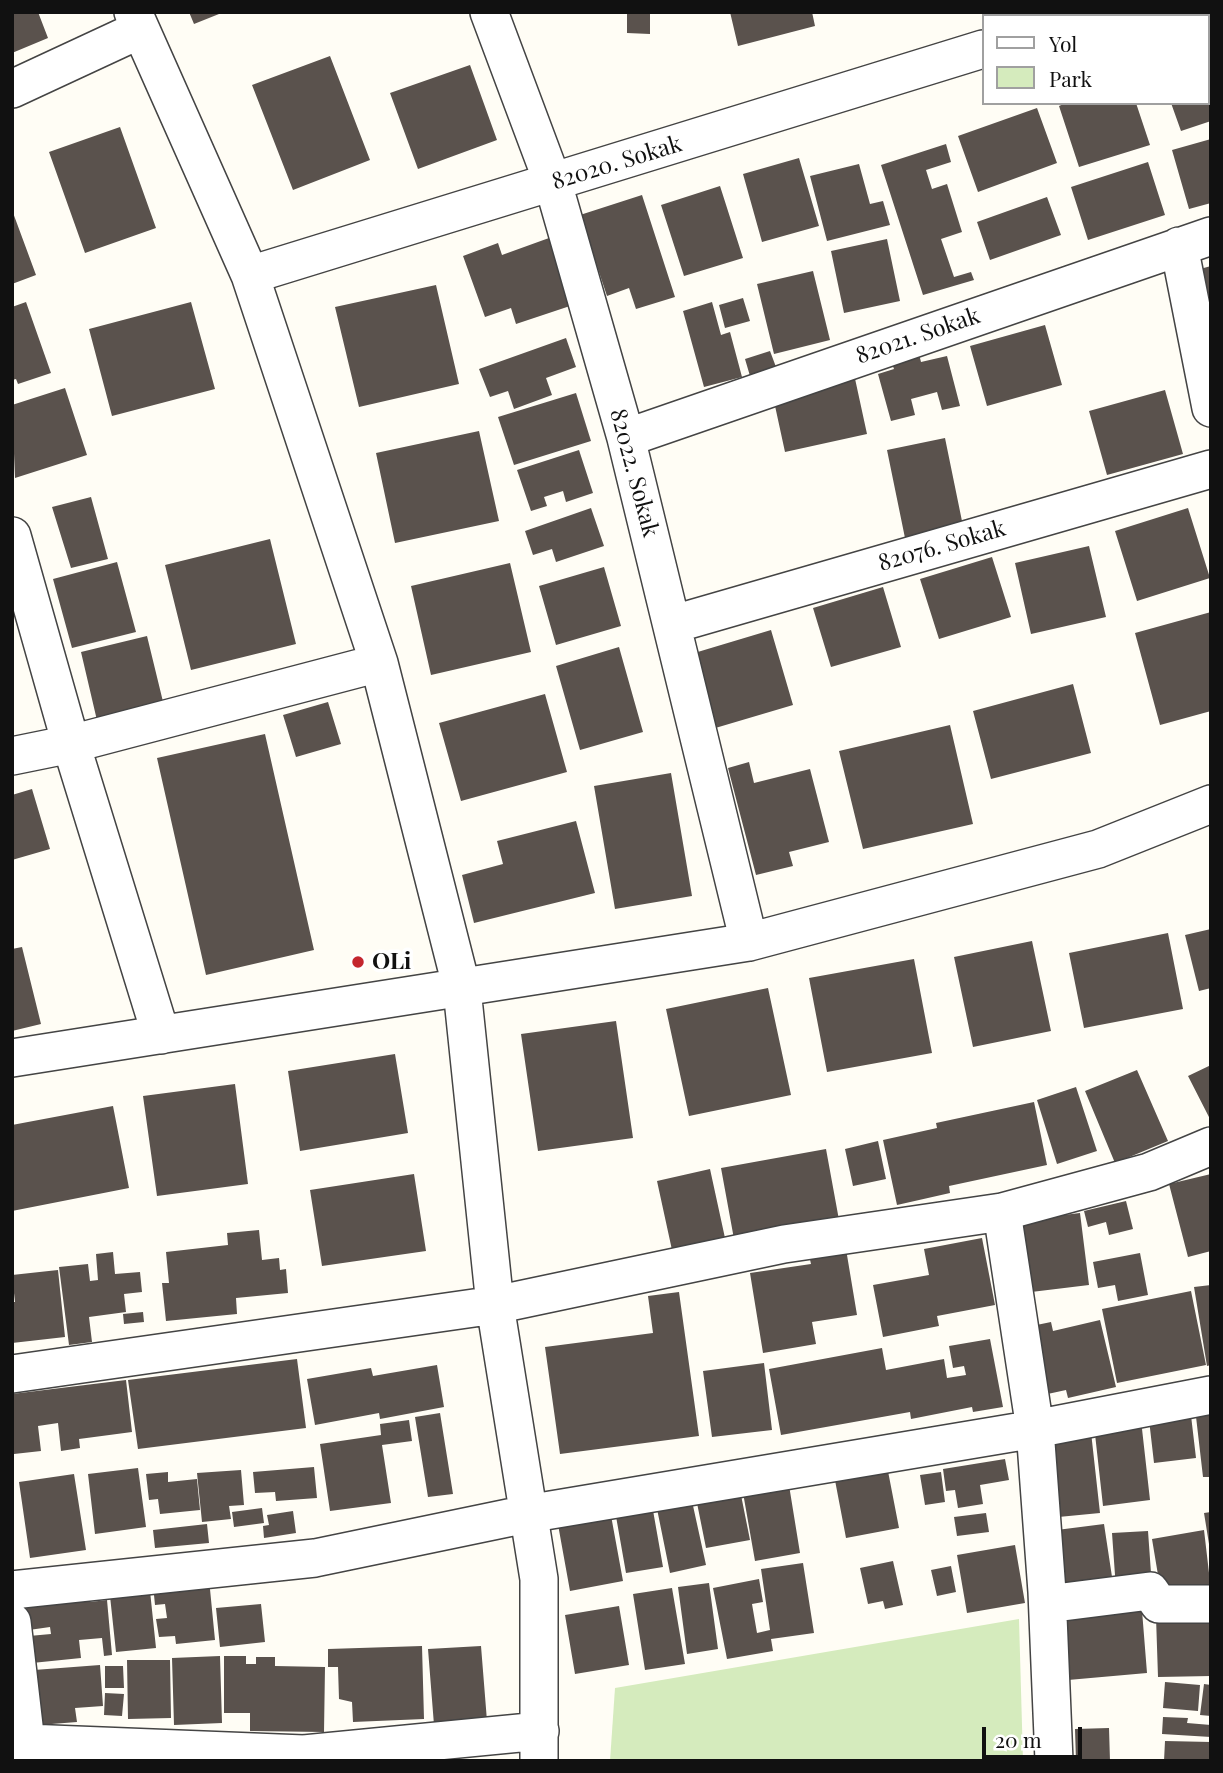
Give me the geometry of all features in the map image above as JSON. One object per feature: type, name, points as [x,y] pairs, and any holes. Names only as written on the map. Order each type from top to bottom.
[{"type":"street","name":"82022. Sokak","points":[[489,12],[553,183],[626,438],[674,624],[749,942]]},
{"type":"street","points":[[12,89],[136,21],[250,275],[379,663],[462,989],[495,1305],[539,1579],[539,1746],[304,1754],[23,1752],[12,1622]]},
{"type":"street","name":"82020. Sokak","points":[[250,275],[982,49]]},
{"type":"street","points":[[1195,241],[1211,408]]},
{"type":"street","name":"82021. Sokak","points":[[626,438],[1195,241]]},
{"type":"street","name":"82076. Sokak","points":[[674,624],[1211,468]]},
{"type":"street","points":[[12,536],[71,744],[161,1035]]},
{"type":"street","points":[[12,756],[71,744],[379,663]]},
{"type":"street","points":[[12,1058],[749,942],[1098,849],[1211,804]]},
{"type":"street","points":[[12,1374],[495,1305],[784,1244],[1002,1212],[1149,1172],[1211,1146]]},
{"type":"street","points":[[1002,1212],[1035,1429],[1047,1592],[1054,1761]]},
{"type":"street","points":[[12,1590],[315,1558],[527,1514],[1035,1429],[1211,1395]]},
{"type":"street","points":[[1047,1592],[1055,1603],[1150,1591],[1159,1604],[1211,1604]]},
{"type":"green space","points":[[1019,1619],[1023,1761],[610,1761],[615,1688]]},
{"type":"building","points":[[12,12],[38,12],[48,38],[12,53]]},
{"type":"building","points":[[189,12],[224,12],[194,24]]},
{"type":"building","points":[[627,12],[650,12],[650,34],[627,33]]},
{"type":"building","points":[[730,12],[812,12],[815,26],[738,46]]},
{"type":"building","points":[[1209,52],[1211,121],[1181,131],[1172,105],[1209,105]]},
{"type":"building","points":[[330,56],[370,160],[293,190],[252,85]]},
{"type":"building","points":[[470,65],[497,140],[418,169],[390,93]]},
{"type":"building","points":[[1137,105],[1150,145],[1079,167],[1059,106]]},
{"type":"building","points":[[1037,108],[1057,163],[978,192],[958,136]]},
{"type":"building","points":[[120,127],[156,228],[85,253],[49,152]]},
{"type":"building","points":[[1211,139],[1211,203],[1189,209],[1172,150]]},
{"type":"building","points":[[946,144],[951,162],[926,170],[932,189],[947,184],[962,232],[941,239],[954,277],[971,272],[974,280],[923,295],[881,165]]},
{"type":"building","points":[[799,158],[819,226],[762,242],[743,174]]},
{"type":"building","points":[[1148,162],[1165,215],[1088,240],[1071,187]]},
{"type":"building","points":[[859,164],[870,204],[883,201],[890,225],[827,241],[810,176]]},
{"type":"building","points":[[720,186],[743,258],[684,276],[661,205]]},
{"type":"building","points":[[642,195],[675,297],[636,309],[629,288],[607,296],[580,215]]},
{"type":"building","points":[[1047,197],[1061,235],[990,260],[977,222]]},
{"type":"building","points":[[12,210],[36,275],[12,284]]},
{"type":"building","points":[[549,238],[573,305],[516,324],[511,308],[485,317],[463,256],[498,243],[502,255]]},
{"type":"building","points":[[887,239],[900,301],[844,313],[831,251]]},
{"type":"building","points":[[1211,266],[1211,310],[1210,310],[1200,269]]},
{"type":"building","points":[[813,271],[830,340],[774,354],[757,284]]},
{"type":"building","points":[[436,285],[459,384],[359,407],[335,307]]},
{"type":"building","points":[[743,298],[750,321],[725,328],[719,305]]},
{"type":"building","points":[[26,302],[51,373],[18,384],[16,379],[12,380],[12,307]]},
{"type":"building","points":[[191,302],[215,389],[112,416],[89,329]]},
{"type":"building","points":[[712,302],[721,335],[730,332],[742,377],[704,387],[683,311]]},
{"type":"building","points":[[1045,325],[1062,385],[987,406],[970,346]]},
{"type":"building","points":[[566,338],[576,367],[546,378],[552,395],[514,409],[508,391],[490,397],[479,369]]},
{"type":"building","points":[[770,351],[776,367],[750,376],[745,359]]},
{"type":"building","points":[[919,354],[921,362],[947,356],[960,406],[942,410],[937,392],[911,399],[915,415],[891,421],[878,374],[894,369],[891,361]]},
{"type":"building","points":[[854,374],[867,434],[785,452],[772,392]]},
{"type":"building","points":[[65,388],[87,455],[15,478],[12,405]]},
{"type":"building","points":[[1165,390],[1183,454],[1107,475],[1089,411]]},
{"type":"building","points":[[576,393],[591,441],[514,465],[498,417]]},
{"type":"building","points":[[479,431],[499,521],[395,543],[376,453]]},
{"type":"building","points":[[945,438],[963,526],[905,538],[887,450]]},
{"type":"building","points":[[579,450],[593,493],[566,502],[563,491],[544,497],[547,506],[531,511],[517,470]]},
{"type":"building","points":[[91,497],[108,559],[71,568],[52,507]]},
{"type":"building","points":[[591,508],[604,546],[556,562],[552,549],[533,555],[525,531]]},
{"type":"building","points":[[1188,508],[1210,578],[1137,601],[1115,531]]},
{"type":"building","points":[[270,539],[296,644],[191,670],[165,565]]},
{"type":"building","points":[[1089,546],[1106,617],[1031,634],[1015,563]]},
{"type":"building","points":[[992,557],[1011,617],[939,639],[920,579]]},
{"type":"building","points":[[117,562],[136,632],[72,648],[53,579]]},
{"type":"building","points":[[510,563],[531,652],[431,675],[411,586]]},
{"type":"building","points":[[604,567],[621,626],[556,645],[539,586]]},
{"type":"building","points":[[883,587],[901,647],[831,667],[813,608]]},
{"type":"building","points":[[1211,612],[1211,711],[1160,725],[1135,633]]},
{"type":"building","points":[[771,630],[793,705],[712,729],[691,654]]},
{"type":"building","points":[[147,636],[166,714],[99,729],[81,652]]},
{"type":"building","points":[[619,647],[643,732],[580,750],[556,666]]},
{"type":"building","points":[[1073,684],[1091,753],[991,779],[973,711]]},
{"type":"building","points":[[545,694],[567,772],[461,801],[439,723]]},
{"type":"building","points":[[328,702],[341,744],[296,757],[283,715]]},
{"type":"building","points":[[950,725],[973,824],[863,849],[839,751]]},
{"type":"building","points":[[265,734],[314,950],[206,975],[157,758]]},
{"type":"building","points":[[749,762],[754,783],[810,769],[829,842],[789,852],[793,866],[756,875],[728,768]]},
{"type":"building","points":[[671,773],[692,896],[615,909],[594,786]]},
{"type":"building","points":[[32,789],[50,849],[12,860],[12,795]]},
{"type":"building","points":[[576,821],[595,893],[474,923],[462,875],[503,864],[497,841]]},
{"type":"building","points":[[1211,929],[1211,988],[1199,991],[1185,935]]},
{"type":"building","points":[[1168,933],[1183,1009],[1084,1028],[1069,953]]},
{"type":"building","points":[[1032,941],[1051,1031],[973,1047],[954,957]]},
{"type":"building","points":[[22,947],[41,1024],[12,1031],[12,949]]},
{"type":"building","points":[[914,959],[932,1053],[827,1072],[809,978]]},
{"type":"building","points":[[768,988],[791,1095],[689,1116],[666,1009]]},
{"type":"building","points":[[616,1021],[633,1138],[538,1151],[521,1034]]},
{"type":"building","points":[[395,1054],[408,1133],[300,1151],[288,1071]]},
{"type":"building","points":[[1211,1065],[1211,1121],[1188,1076]]},
{"type":"building","points":[[1137,1070],[1168,1141],[1115,1163],[1085,1091]]},
{"type":"building","points":[[235,1084],[248,1184],[157,1196],[143,1096]]},
{"type":"building","points":[[1076,1087],[1097,1151],[1057,1164],[1037,1100]]},
{"type":"building","points":[[1034,1102],[1047,1165],[949,1186],[950,1193],[897,1205],[883,1140],[937,1128],[936,1123]]},
{"type":"building","points":[[113,1106],[129,1188],[12,1211],[12,1125]]},
{"type":"building","points":[[878,1141],[886,1179],[853,1186],[845,1149]]},
{"type":"building","points":[[826,1149],[839,1220],[734,1239],[721,1168]]},
{"type":"building","points":[[710,1169],[725,1238],[672,1250],[657,1181]]},
{"type":"building","points":[[414,1174],[426,1251],[322,1266],[310,1190]]},
{"type":"building","points":[[1211,1174],[1211,1251],[1188,1257],[1169,1184]]},
{"type":"building","points":[[1126,1201],[1133,1229],[1109,1235],[1106,1222],[1088,1227],[1084,1211]]},
{"type":"building","points":[[1080,1213],[1089,1285],[1023,1293],[1014,1221]]},
{"type":"building","points":[[259,1230],[262,1260],[279,1258],[280,1270],[286,1269],[288,1293],[236,1298],[237,1314],[166,1321],[162,1283],[169,1283],[166,1252],[228,1245],[227,1233]]},
{"type":"building","points":[[982,1238],[995,1305],[937,1316],[939,1326],[883,1337],[873,1285],[929,1275],[924,1249]]},
{"type":"building","points":[[846,1249],[857,1315],[812,1322],[816,1344],[763,1353],[750,1273],[811,1264],[809,1255]]},
{"type":"building","points":[[113,1252],[115,1274],[140,1272],[142,1292],[124,1294],[126,1312],[89,1317],[92,1342],[69,1345],[59,1267],[88,1264],[90,1281],[98,1280],[96,1254]]},
{"type":"building","points":[[1140,1253],[1148,1295],[1118,1301],[1115,1285],[1098,1288],[1093,1262]]},
{"type":"building","points":[[58,1270],[65,1337],[12,1343],[12,1302],[15,1302],[12,1275]]},
{"type":"building","points":[[1211,1285],[1211,1365],[1207,1366],[1194,1287]]},
{"type":"building","points":[[1191,1291],[1206,1365],[1117,1383],[1102,1309]]},
{"type":"building","points":[[679,1292],[699,1436],[560,1454],[545,1347],[653,1333],[648,1296]]},
{"type":"building","points":[[143,1312],[144,1322],[124,1324],[123,1314]]},
{"type":"building","points":[[1100,1320],[1116,1387],[1068,1398],[1066,1390],[1043,1395],[1027,1327],[1051,1322],[1053,1331]]},
{"type":"building","points":[[990,1339],[1003,1407],[973,1412],[972,1407],[911,1419],[910,1412],[781,1435],[769,1369],[882,1348],[886,1370],[944,1359],[947,1378],[966,1375],[964,1366],[953,1368],[949,1346]]},
{"type":"building","points":[[297,1359],[306,1428],[138,1449],[128,1380]]},
{"type":"building","points":[[764,1363],[772,1430],[712,1437],[703,1371]]},
{"type":"building","points":[[437,1365],[444,1407],[380,1419],[379,1413],[315,1425],[307,1379],[371,1368],[373,1376]]},
{"type":"building","points":[[126,1380],[132,1432],[79,1439],[80,1448],[61,1451],[58,1423],[38,1426],[41,1451],[14,1454],[12,1394]]},
{"type":"building","points":[[1211,1406],[1211,1477],[1203,1477],[1195,1408]]},
{"type":"building","points":[[1190,1407],[1196,1458],[1154,1463],[1148,1411]]},
{"type":"building","points":[[440,1413],[453,1494],[428,1497],[415,1417]]},
{"type":"building","points":[[409,1420],[412,1441],[382,1445],[391,1503],[330,1511],[320,1444],[381,1435],[380,1424]]},
{"type":"building","points":[[1141,1420],[1150,1500],[1103,1506],[1094,1425]]},
{"type":"building","points":[[1091,1432],[1100,1513],[1048,1518],[1038,1438]]},
{"type":"building","points":[[1005,1459],[1009,1480],[980,1485],[983,1504],[958,1508],[955,1490],[946,1491],[943,1469]]},
{"type":"building","points":[[887,1466],[899,1528],[846,1538],[834,1475]]},
{"type":"building","points":[[314,1467],[317,1498],[276,1501],[275,1492],[255,1493],[253,1472]]},
{"type":"building","points":[[138,1468],[146,1527],[95,1534],[88,1474]]},
{"type":"building","points":[[241,1470],[244,1505],[229,1506],[231,1519],[202,1522],[197,1473]]},
{"type":"building","points":[[168,1472],[168,1482],[197,1479],[200,1510],[160,1514],[158,1499],[149,1500],[146,1474]]},
{"type":"building","points":[[941,1472],[945,1502],[925,1505],[920,1475]]},
{"type":"building","points":[[74,1474],[86,1550],[30,1558],[19,1482]]},
{"type":"building","points":[[788,1479],[800,1553],[755,1561],[742,1487]]},
{"type":"building","points":[[690,1492],[706,1565],[670,1573],[655,1499]]},
{"type":"building","points":[[741,1495],[750,1540],[706,1548],[697,1503]]},
{"type":"building","points":[[651,1499],[663,1567],[626,1573],[614,1505]]},
{"type":"building","points":[[262,1508],[264,1523],[234,1527],[232,1512]]},
{"type":"building","points":[[610,1510],[623,1581],[570,1591],[557,1519]]},
{"type":"building","points":[[293,1511],[296,1533],[264,1538],[263,1526],[269,1525],[267,1515]]},
{"type":"building","points":[[1211,1512],[1211,1544],[1209,1544],[1204,1513]]},
{"type":"building","points":[[986,1513],[989,1532],[957,1536],[954,1517]]},
{"type":"building","points":[[207,1524],[209,1543],[155,1548],[153,1530]]},
{"type":"building","points":[[1104,1524],[1114,1590],[1058,1598],[1049,1531]]},
{"type":"building","points":[[1204,1530],[1211,1590],[1162,1599],[1152,1539]]},
{"type":"building","points":[[1148,1531],[1152,1587],[1116,1589],[1112,1533]]},
{"type":"building","points":[[1015,1545],[1025,1603],[967,1613],[957,1555]]},
{"type":"building","points":[[893,1561],[903,1605],[885,1609],[883,1601],[868,1604],[860,1568]]},
{"type":"building","points":[[803,1563],[814,1633],[771,1639],[773,1651],[727,1659],[713,1588],[759,1579],[763,1602],[752,1604],[757,1633],[770,1630],[761,1569]]},
{"type":"building","points":[[951,1566],[956,1592],[937,1596],[931,1570]]},
{"type":"building","points":[[209,1579],[215,1640],[176,1644],[175,1636],[159,1637],[156,1619],[167,1618],[165,1604],[155,1605],[153,1585]]},
{"type":"building","points":[[709,1583],[718,1649],[687,1654],[678,1587]]},
{"type":"building","points":[[672,1588],[685,1664],[645,1670],[633,1594]]},
{"type":"building","points":[[150,1591],[156,1648],[116,1652],[110,1596]]},
{"type":"building","points":[[25,1595],[89,1596],[90,1602],[107,1600],[112,1655],[104,1656],[102,1638],[79,1640],[81,1658],[32,1663],[29,1636],[51,1634],[50,1627],[29,1630]]},
{"type":"building","points":[[1141,1598],[1147,1673],[1068,1680],[1061,1605]]},
{"type":"building","points":[[261,1604],[265,1642],[220,1647],[216,1608]]},
{"type":"building","points":[[619,1606],[629,1665],[575,1674],[565,1615]]},
{"type":"building","points":[[1211,1616],[1211,1676],[1158,1677],[1156,1617]]},
{"type":"building","points":[[422,1646],[424,1719],[353,1722],[352,1702],[339,1699],[338,1667],[328,1667],[328,1649]]},
{"type":"building","points":[[481,1646],[487,1721],[434,1725],[428,1649]]},
{"type":"building","points":[[220,1656],[222,1723],[174,1725],[172,1658]]},
{"type":"building","points":[[224,1656],[246,1656],[246,1664],[256,1664],[256,1657],[275,1657],[275,1666],[325,1667],[324,1732],[250,1731],[250,1713],[224,1713]]},
{"type":"building","points":[[127,1660],[170,1660],[171,1718],[128,1719]]},
{"type":"building","points":[[100,1665],[103,1706],[75,1708],[77,1722],[39,1725],[34,1670]]},
{"type":"building","points":[[105,1666],[123,1666],[124,1688],[105,1688]]},
{"type":"building","points":[[1165,1682],[1200,1685],[1198,1711],[1163,1708]]},
{"type":"building","points":[[1204,1684],[1211,1685],[1211,1716],[1200,1715]]},
{"type":"building","points":[[105,1693],[124,1694],[122,1716],[104,1715]]},
{"type":"building","points":[[1163,1717],[1188,1718],[1187,1723],[1211,1725],[1211,1737],[1162,1734]]},
{"type":"building","points":[[1109,1728],[1110,1761],[1076,1761],[1075,1729]]},
{"type":"building","points":[[1165,1741],[1211,1742],[1211,1761],[1164,1761]]},
{"type":"place","name":"OLi","points":[[358,962]]}]
